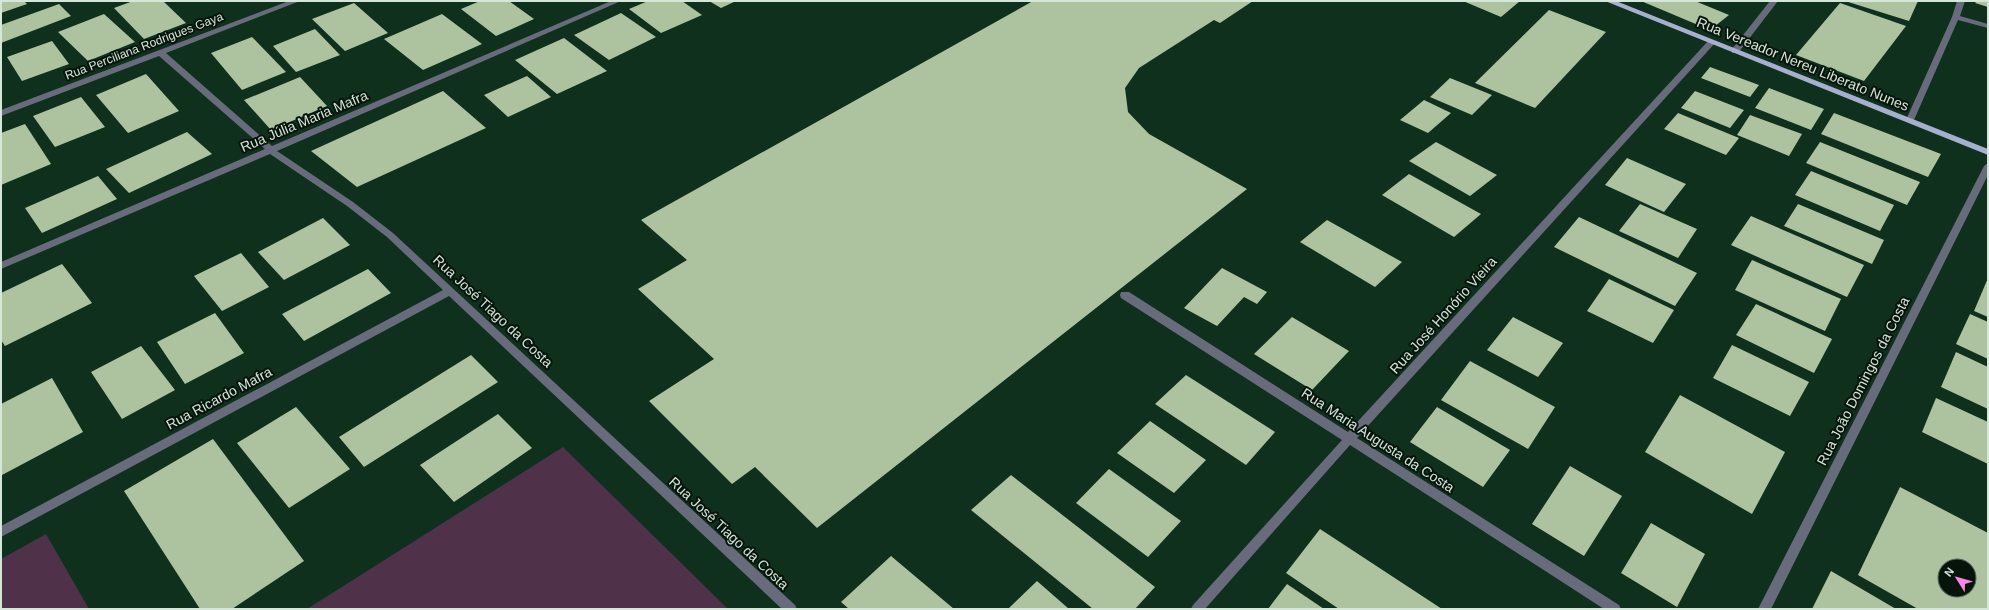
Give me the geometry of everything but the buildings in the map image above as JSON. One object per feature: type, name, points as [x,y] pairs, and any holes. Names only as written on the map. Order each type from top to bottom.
[{"type":"main road","name":"Rua Vereador Nereu Liberato Nunes","points":[[1609,1],[1988,152]]},
{"type":"street","name":"Rua Perciliana Rodrigues Gaya","points":[[1,112],[296,1]]},
{"type":"street","name":"Rua Júlia Maria Mafra","points":[[1,266],[272,151],[617,1]]},
{"type":"street","points":[[1735,51],[1774,1]]},
{"type":"street","points":[[1910,120],[1956,16],[1961,1]]},
{"type":"street","points":[[1956,16],[1988,26]]},
{"type":"street","name":"Rua José Honório Vieira","points":[[1197,609],[1348,439],[1712,42]]},
{"type":"street","name":"Rua José Tiago da Costa","points":[[160,52],[272,151],[350,204],[390,235],[791,609]]},
{"type":"street","name":"Rua João Domingos da Costa","points":[[1764,609],[1988,166]]},
{"type":"street","name":"Rua Ricardo Mafra","points":[[1,532],[450,291]]},
{"type":"street","name":"Rua Maria Augusta da Costa","points":[[1125,295],[1615,609]]},
{"type":"shaded area","points":[[563,447],[728,609],[307,609]]},
{"type":"shaded area","points":[[46,534],[89,609],[1,609],[1,559]]}]
